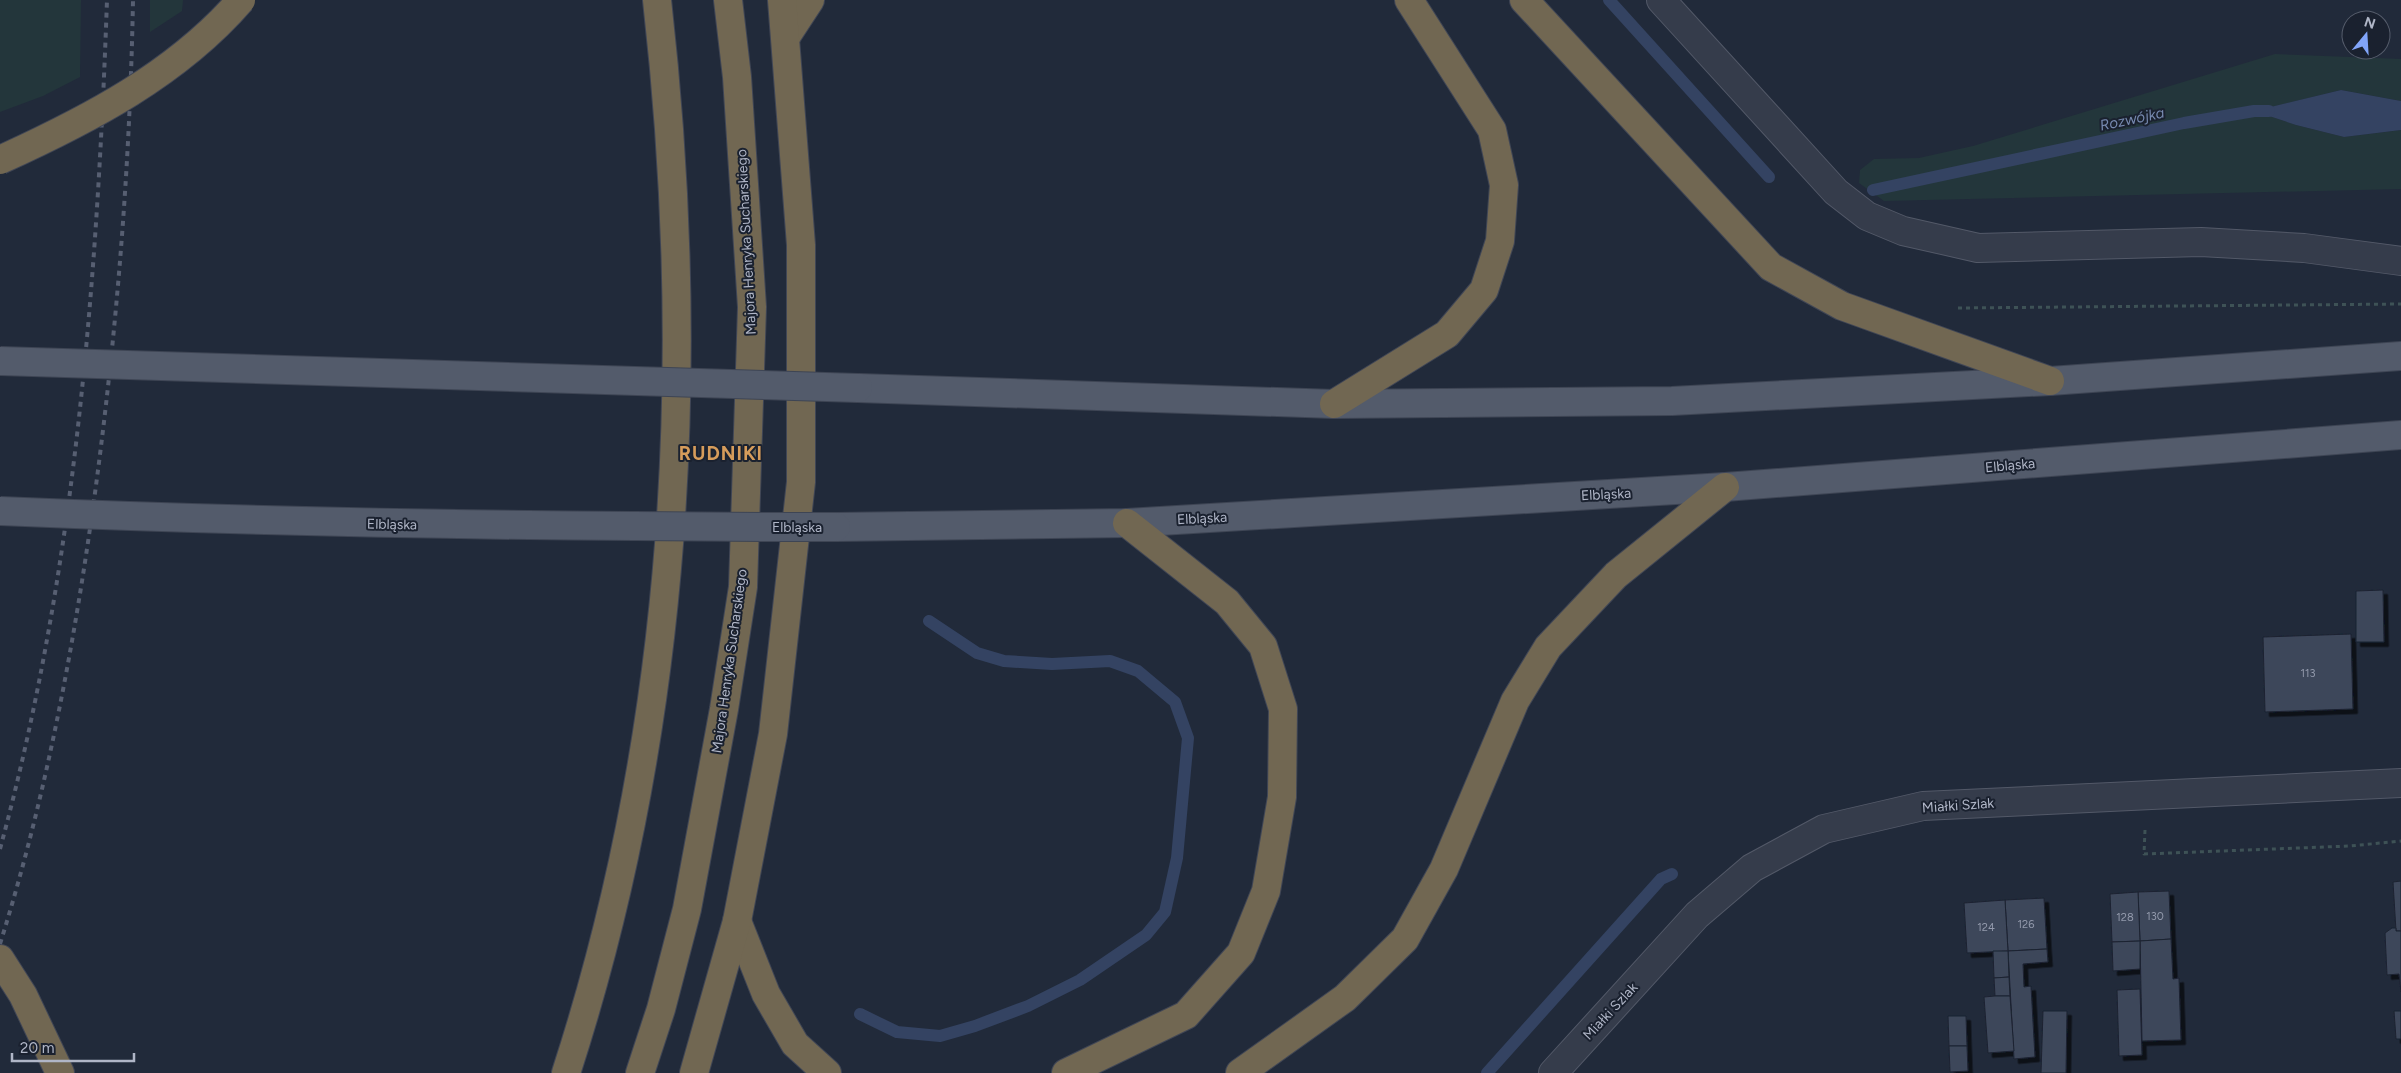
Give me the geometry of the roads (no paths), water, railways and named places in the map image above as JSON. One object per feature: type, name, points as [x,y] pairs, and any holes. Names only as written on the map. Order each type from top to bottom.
[{"type":"highway","points":[[0,160],[57,134],[140,88],[185,54],[241,0]]},
{"type":"highway","points":[[566,1073],[606,939],[630,830],[658,658],[669,566],[676,424],[677,266],[666,78],[657,0]]},
{"type":"highway","name":"Majora Henryka Sucharskiego","points":[[640,1073],[661,1009],[687,909],[724,709],[743,587],[752,307],[737,87],[728,0]]},
{"type":"highway","points":[[694,1073],[737,922],[773,734],[800,482],[801,245],[782,0]]},
{"type":"highway","points":[[786,35],[810,0]]},
{"type":"highway","points":[[1334,404],[1447,334],[1484,290],[1500,242],[1504,185],[1492,130],[1409,0]]},
{"type":"highway","points":[[1524,0],[1771,267],[1842,306],[2050,381]]},
{"type":"highway","points":[[1240,1073],[1344,998],[1405,939],[1444,869],[1515,701],[1548,647],[1616,575],[1725,487]]},
{"type":"highway","points":[[1066,1073],[1186,1015],[1241,953],[1266,891],[1282,797],[1283,709],[1263,646],[1227,602],[1127,523]]},
{"type":"highway","points":[[737,922],[766,994],[794,1044],[827,1073]]},
{"type":"highway","points":[[0,959],[23,995],[60,1073]]},
{"type":"main road","points":[[0,361],[1334,404],[1672,402],[2050,381],[2401,356]]},
{"type":"main road","name":"Elbląska","points":[[0,511],[235,521],[533,527],[836,527],[1127,523],[1725,487],[2401,435]]},
{"type":"street","points":[[1661,0],[1836,192],[1866,216],[1903,231],[1978,248],[2201,242],[2304,248],[2401,261]]},
{"type":"street","name":"Miałki Szlak","points":[[1553,1073],[1697,915],[1752,868],[1824,829],[1924,806],[2401,783]]},
{"type":"water","points":[[2341,90],[2401,101],[2401,130],[2344,137],[2296,125],[2254,111]]},
{"type":"waterway","points":[[1609,0],[1769,177]]},
{"type":"waterway","name":"Rozwójka","points":[[1873,190],[2184,123],[2254,111],[2269,111]]},
{"type":"waterway","points":[[860,1014],[897,1032],[940,1036],[975,1026],[1028,1006],[1080,980],[1146,935],[1165,912],[1177,858],[1188,738],[1175,702],[1138,671],[1110,661],[1052,664],[1004,661],[977,653],[929,621]]},
{"type":"waterway","points":[[1487,1073],[1661,879],[1672,874]]},
{"type":"railway","points":[[0,849],[26,745],[47,640],[64,534],[78,427],[89,321],[97,214],[107,0]]},
{"type":"railway","points":[[0,944],[45,777],[68,664],[87,550],[103,431],[116,308],[129,124],[133,0]]},
{"type":"district","name":"RUDNIKI","points":[[721,453]]}]
